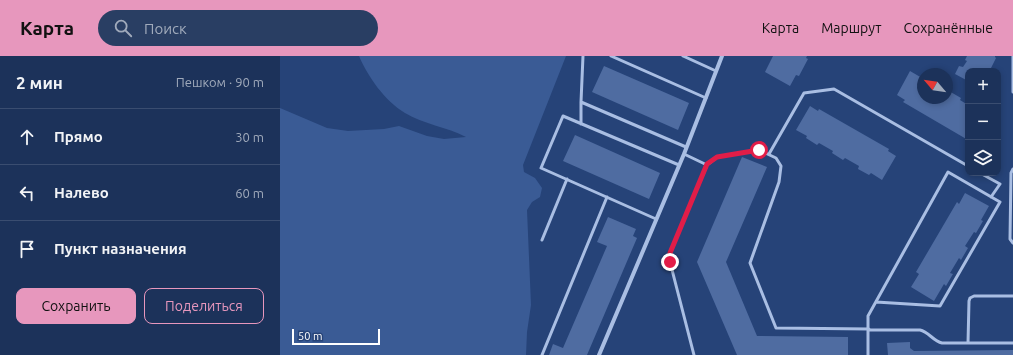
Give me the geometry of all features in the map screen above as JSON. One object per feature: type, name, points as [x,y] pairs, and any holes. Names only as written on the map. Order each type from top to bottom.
[{"type":"street","points":[[599,355],[684,154],[722,56]]},
{"type":"lane","points":[[581,124],[583,56]]},
{"type":"lane","points":[[611,56],[706,98]]},
{"type":"lane","points":[[683,56],[716,71]]},
{"type":"lane","points":[[1013,56],[1013,92]]},
{"type":"lane","points":[[769,154],[804,93],[834,89],[965,164]]},
{"type":"lane","points":[[581,102],[686,148]]},
{"type":"lane","points":[[656,219],[541,168],[564,116],[679,165]]},
{"type":"lane","points":[[694,355],[670,262],[670,253],[707,164],[717,157],[759,150],[776,158],[781,166],[779,182],[750,264],[776,328],[920,330],[927,333],[936,341],[1013,343]]},
{"type":"lane","points":[[684,154],[707,164]]},
{"type":"lane","points":[[1013,169],[1011,173],[1010,239],[1013,243]]},
{"type":"lane","points":[[868,355],[868,316],[948,172],[1000,202],[940,306],[876,302]]},
{"type":"lane","points":[[985,176],[1000,184],[991,197]]},
{"type":"lane","points":[[542,240],[567,179]]},
{"type":"lane","points":[[542,355],[607,197]]},
{"type":"lane","points":[[968,343],[970,298],[974,296],[1013,296]]},
{"type":"shaded area","points":[[359,56],[566,56],[523,165],[524,172],[535,178],[542,188],[540,197],[532,202],[527,210],[531,305],[527,332],[526,355],[280,355],[280,108],[327,128],[348,131],[384,129],[399,126],[427,136],[444,139],[466,137],[419,120],[398,108],[384,95],[372,80]]},
{"type":"building","points":[[773,56],[807,56],[806,58],[808,59],[799,76],[796,75],[790,86],[765,72]]},
{"type":"building","points":[[967,56],[995,56],[996,58],[991,68],[965,68],[965,79],[955,74],[959,66],[963,67],[967,61],[965,60]]},
{"type":"building","points":[[604,66],[689,103],[678,130],[592,92]]},
{"type":"building","points":[[910,71],[917,75],[917,104],[953,104],[953,93],[961,98],[960,100],[965,103],[965,138],[903,102],[905,100],[897,95]]},
{"type":"building","points":[[810,106],[818,111],[819,109],[889,149],[888,151],[896,156],[882,180],[871,173],[869,175],[858,169],[859,166],[845,158],[843,160],[832,153],[833,151],[819,143],[817,145],[806,138],[807,136],[796,130]]},
{"type":"building","points":[[575,135],[660,173],[649,199],[563,161]]},
{"type":"building","points":[[742,157],[767,167],[726,262],[757,336],[848,337],[848,355],[737,355],[697,262]]},
{"type":"building","points":[[965,193],[989,206],[976,233],[974,232],[965,246],[968,248],[961,260],[959,258],[950,273],[953,274],[946,286],[944,284],[934,301],[911,287],[919,274],[916,272],[957,202],[959,204]]},
{"type":"building","points":[[608,217],[636,229],[633,236],[637,238],[587,355],[549,355],[553,344],[563,348],[607,246],[597,242]]},
{"type":"building","points":[[910,342],[910,348],[914,351],[1013,350],[1013,355],[888,355],[887,343]]},
{"type":"route","points":[[670,262],[670,253],[707,164],[717,157],[759,150]]}]
